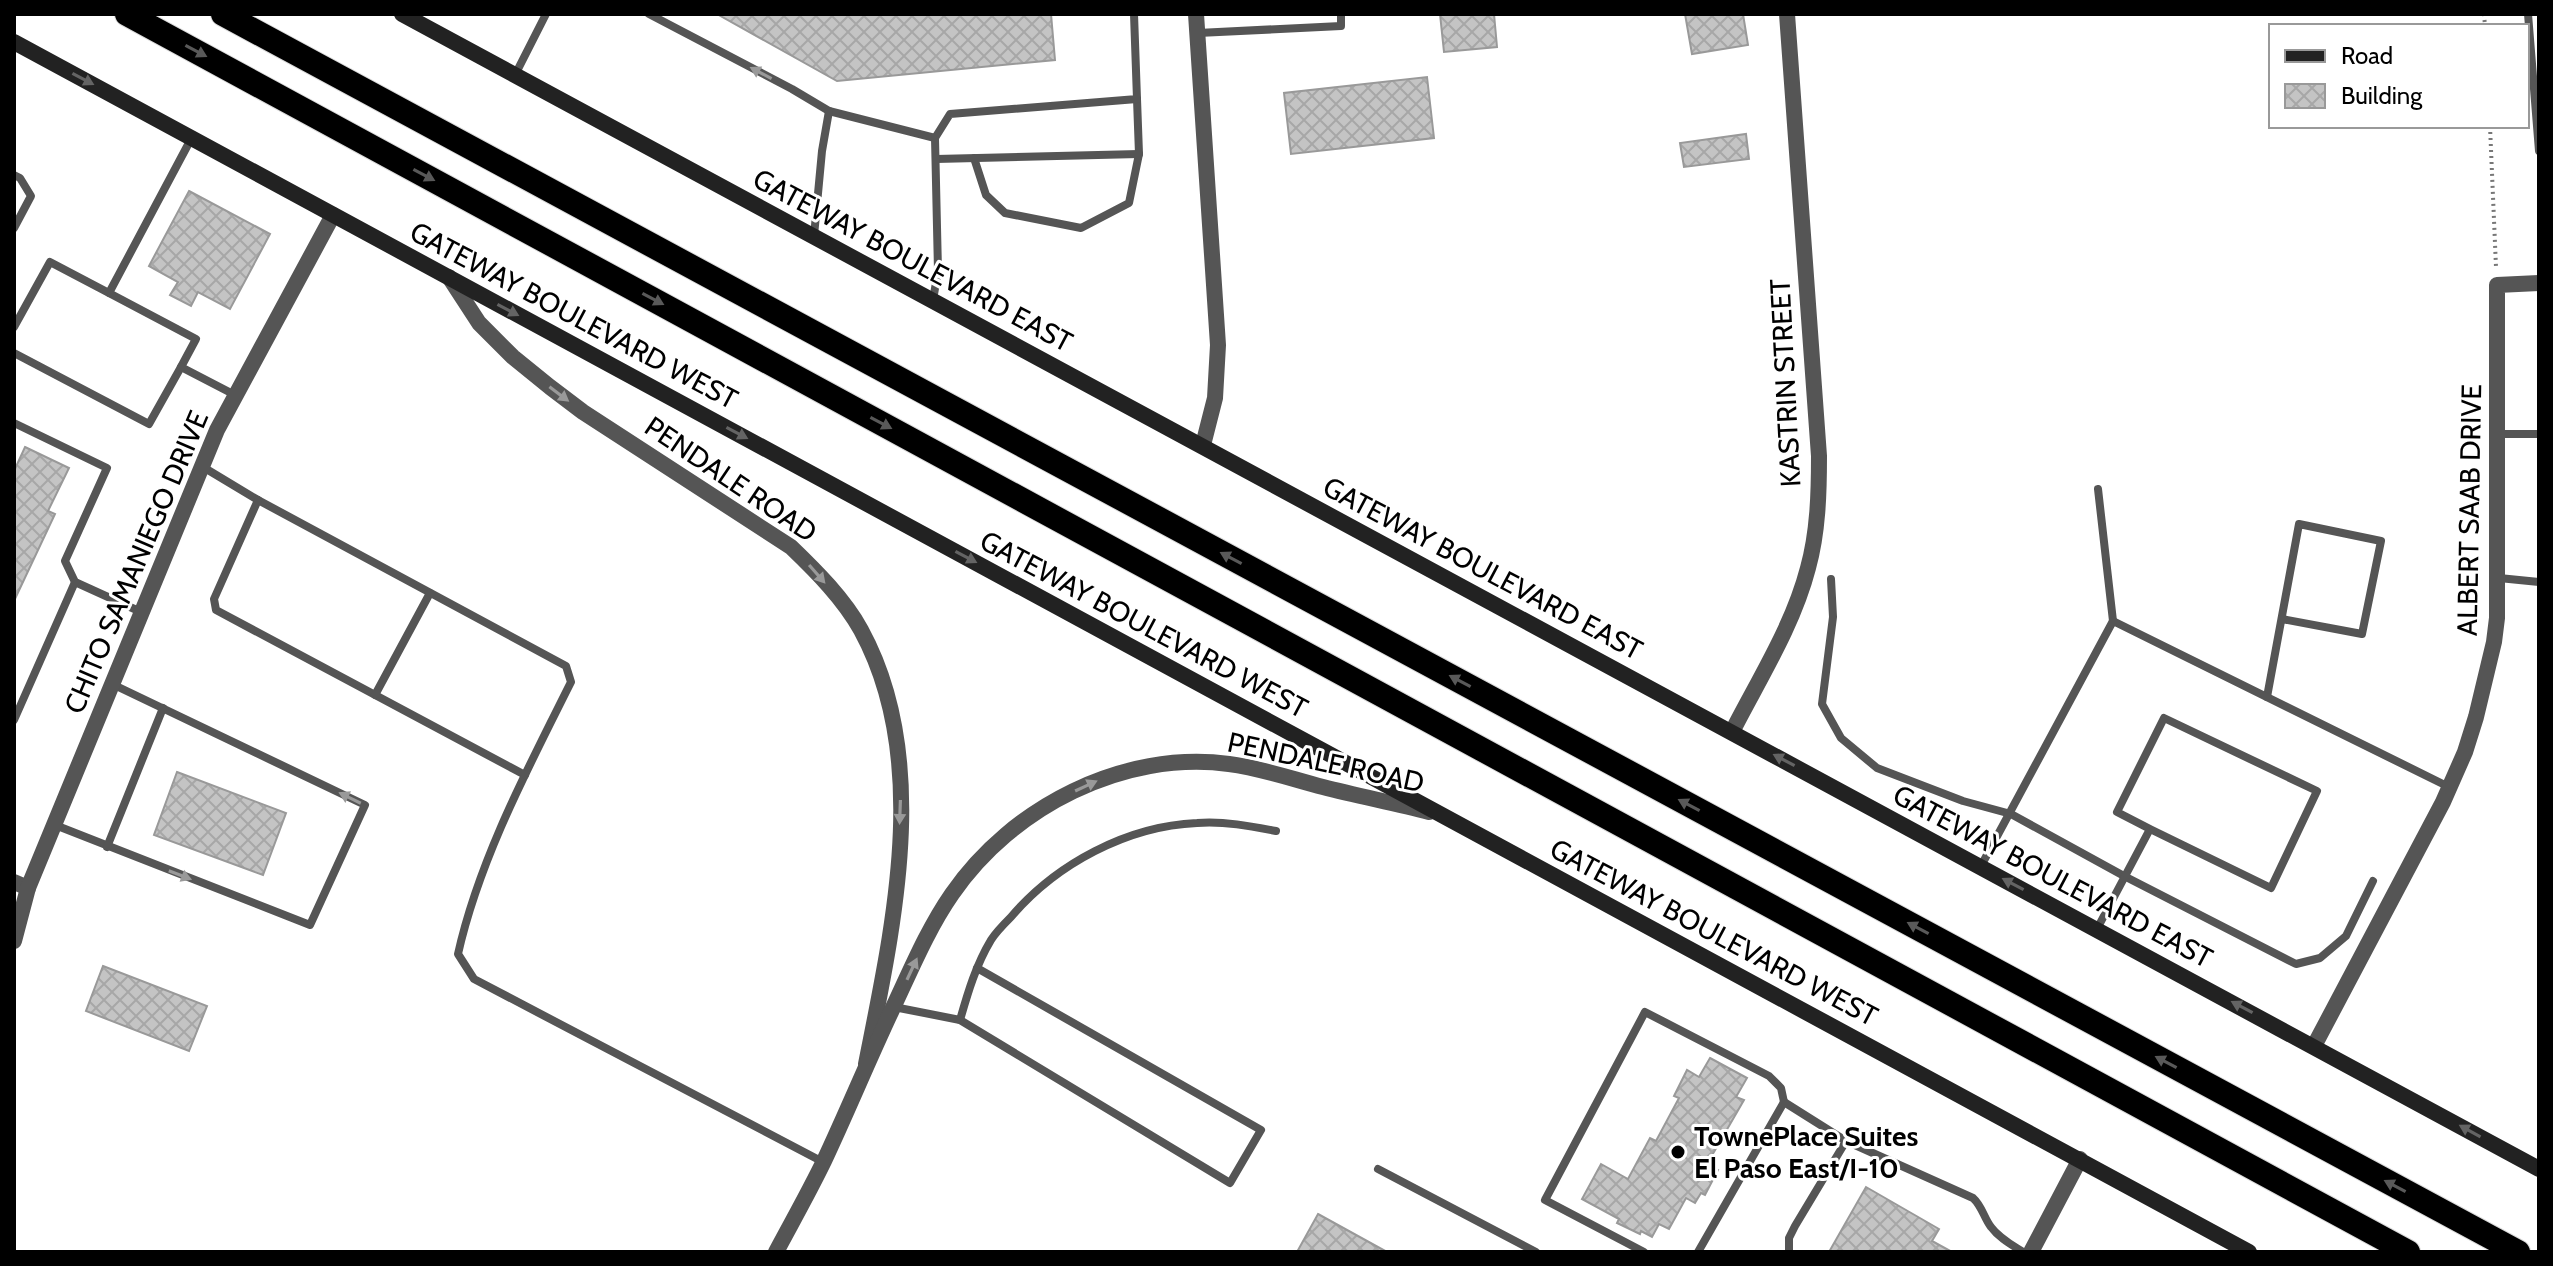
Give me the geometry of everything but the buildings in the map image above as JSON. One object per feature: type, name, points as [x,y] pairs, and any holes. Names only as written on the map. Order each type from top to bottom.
[{"type":"highway","points":[[127,14],[2408,1252]]},
{"type":"highway","points":[[223,14],[2518,1252]]},
{"type":"highway","points":[[2463,1223],[2539,1244]]},
{"type":"main road","name":"GATEWAY BOULEVARD EAST","points":[[402,14],[2539,1169]]},
{"type":"main road","name":"GATEWAY BOULEVARD WEST","points":[[14,42],[2249,1252]]},
{"type":"street","points":[[1196,14],[1218,345],[1215,398],[1203,445]]},
{"type":"street","name":"KASTRIN STREET","points":[[1732,732],[1790,619],[1808,570],[1819,484],[1787,14]]},
{"type":"street","name":"CHITO SAMANIEGO DRIVE","points":[[14,941],[21,885],[54,825],[217,430],[333,215]]},
{"type":"street","name":"PENDALE ROAD","points":[[449,277],[479,323],[513,357],[583,412],[791,547],[817,572],[860,628],[889,700],[901,798],[893,918],[866,1064]]},
{"type":"street","points":[[2497,285],[2539,283]]},
{"type":"street","name":"ALBERT SAAB DRIVE","points":[[2314,1046],[2450,787],[2476,717],[2494,642],[2499,578],[2497,285]]},
{"type":"street","name":"PENDALE ROAD","points":[[776,1252],[823,1162],[936,919],[976,863],[1030,815],[1100,780],[1125,772],[1177,763],[1228,764],[1443,815]]},
{"type":"street","points":[[2031,1252],[2080,1159]]},
{"type":"lane","points":[[515,75],[546,14]]},
{"type":"lane","points":[[649,14],[829,111],[935,138]]},
{"type":"lane","points":[[974,158],[986,195],[1005,213],[1081,228],[1129,203],[1139,154],[1134,14]]},
{"type":"lane","points":[[1197,33],[1341,26],[1341,14]]},
{"type":"lane","points":[[2529,26],[2539,151]]},
{"type":"lane","points":[[933,300],[938,271],[935,138],[950,114],[1137,99]]},
{"type":"lane","points":[[814,236],[829,111]]},
{"type":"lane","points":[[109,293],[191,138]]},
{"type":"lane","points":[[936,159],[1139,154]]},
{"type":"lane","points":[[14,175],[20,178],[31,196],[14,228]]},
{"type":"lane","points":[[14,327],[50,262],[196,339],[149,424],[14,353]]},
{"type":"lane","points":[[181,367],[235,395]]},
{"type":"lane","points":[[14,423],[107,468],[65,561],[75,582],[141,612]]},
{"type":"lane","points":[[2498,434],[2539,434]]},
{"type":"lane","points":[[203,467],[258,500],[566,666],[571,682],[525,775],[468,910],[458,954],[474,979],[823,1162]]},
{"type":"lane","points":[[1981,866],[2113,621],[2098,489]]},
{"type":"lane","points":[[258,500],[214,599],[216,610],[525,775]]},
{"type":"lane","points":[[2267,697],[2299,524],[2381,541],[2362,634],[2282,619]]},
{"type":"lane","points":[[2499,578],[2539,582]]},
{"type":"lane","points":[[1831,579],[1833,617],[1822,704],[1841,738],[1877,768],[1963,801],[2011,814],[2296,964],[2320,958],[2346,936],[2373,881]]},
{"type":"lane","points":[[14,720],[75,582]]},
{"type":"lane","points":[[375,695],[430,593]]},
{"type":"lane","points":[[2113,621],[2450,787]]},
{"type":"lane","points":[[54,825],[310,925],[365,805],[112,684]]},
{"type":"lane","points":[[107,847],[163,708]]},
{"type":"lane","points":[[2164,718],[2317,791],[2271,888],[2150,829],[2117,812],[2164,718]]},
{"type":"lane","points":[[960,1020],[977,968],[992,939],[1025,900],[1058,872],[1098,849],[1156,828],[1197,823],[1241,824],[1276,831]]},
{"type":"lane","points":[[2097,929],[2150,829]]},
{"type":"lane","points":[[894,1007],[960,1020],[1230,1183],[1261,1130],[977,968]]},
{"type":"lane","points":[[1644,1252],[1545,1200],[1645,1012],[1769,1076],[1781,1088],[1784,1102],[1698,1252]]},
{"type":"lane","points":[[1784,1102],[1846,1141],[1973,1198],[1994,1231],[2023,1252]]},
{"type":"lane","points":[[1789,1250],[1789,1238],[1795,1226],[1846,1141]]},
{"type":"lane","points":[[1378,1169],[1536,1252]]},
{"type":"path","points":[[2490,128],[2497,285]]},
{"type":"place","name":"TownePlace Suites El Paso East/I-10","points":[[1678,1152]]}]
